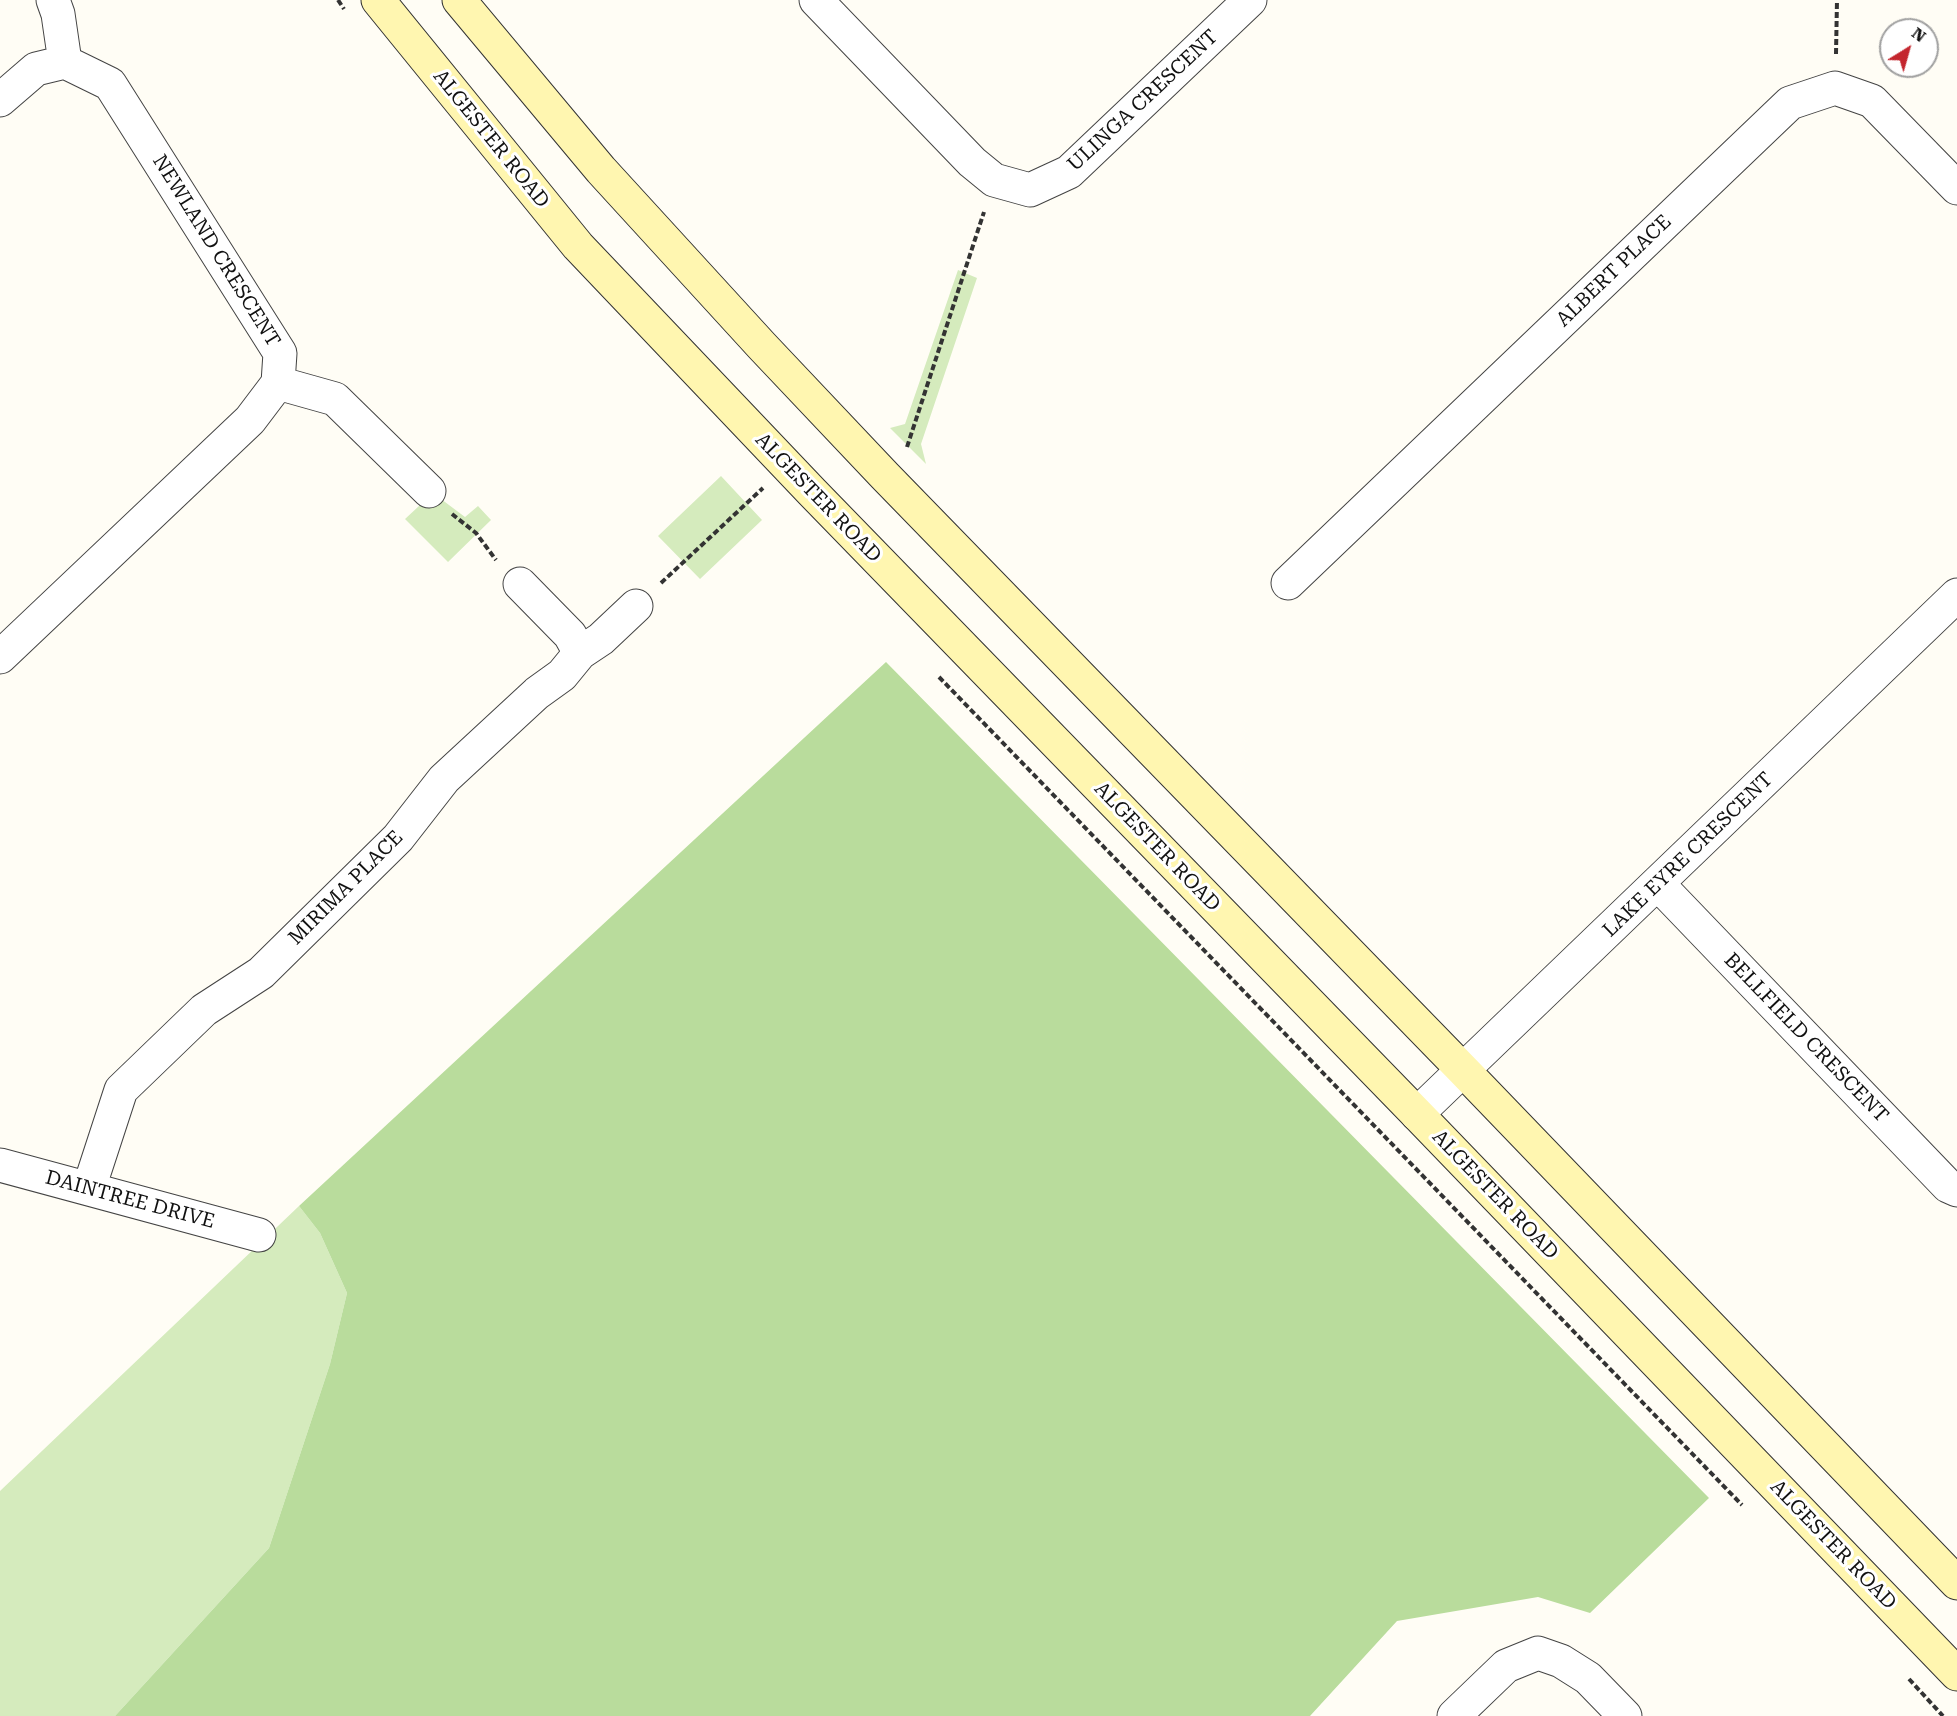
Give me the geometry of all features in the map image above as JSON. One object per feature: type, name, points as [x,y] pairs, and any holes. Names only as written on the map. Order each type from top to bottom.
[{"type":"main road","name":"ALGESTER ROAD","points":[[378,0],[578,246],[820,501],[1417,1114],[1957,1674]]},
{"type":"main road","points":[[459,0],[601,170],[885,476],[1463,1070],[1957,1583]]},
{"type":"street","points":[[0,100],[36,69],[65,62],[58,14],[53,0]]},
{"type":"street","name":"ULINGA CRESCENT","points":[[816,0],[972,162],[994,180],[1029,190],[1069,172],[1250,0]]},
{"type":"street","name":"NEWLAND CRESCENT","points":[[65,62],[110,84],[280,353],[278,383]]},
{"type":"street","points":[[1835,88],[1872,101],[1957,188]]},
{"type":"street","name":"ALBERT PLACE","points":[[1288,583],[1790,103],[1835,88]]},
{"type":"street","points":[[0,657],[250,420],[278,383],[335,399],[429,491]]},
{"type":"street","points":[[520,584],[570,635],[580,653]]},
{"type":"street","name":"LAKE EYRE CRESCENT","points":[[1417,1114],[1957,595]]},
{"type":"street","name":"MIRIMA PLACE","points":[[88,1188],[121,1090],[204,1010],[261,973],[398,838],[444,779],[537,693],[562,675],[580,653],[601,639],[636,606]]},
{"type":"street","name":"BELLFIELD CRESCENT","points":[[1658,884],[1948,1186],[1957,1190]]},
{"type":"street","name":"DAINTREE DRIVE","points":[[0,1165],[259,1235]]},
{"type":"street","points":[[1454,1716],[1506,1666],[1538,1653],[1561,1661],[1588,1678],[1625,1716]]},
{"type":"path","points":[[1835,88],[1837,0]]},
{"type":"path","points":[[904,458],[994,180]]},
{"type":"path","points":[[636,606],[764,487]]},
{"type":"path","points":[[429,491],[427,497],[476,533],[512,586],[520,584]]},
{"type":"green space","points":[[958,270],[977,278],[921,444],[926,464],[890,428],[905,424]]},
{"type":"green space","points":[[721,476],[762,520],[700,579],[658,536]]},
{"type":"green space","points":[[433,493],[465,517],[478,506],[491,520],[448,562],[405,519]]},
{"type":"green space","points":[[886,662],[1709,1498],[1590,1613],[1538,1597],[1397,1621],[1310,1716],[115,1716],[269,1548],[330,1364],[347,1293],[320,1233],[299,1206]]},
{"type":"green space","points":[[299,1206],[320,1233],[347,1293],[330,1364],[269,1548],[115,1716],[0,1716],[0,1491]]}]
